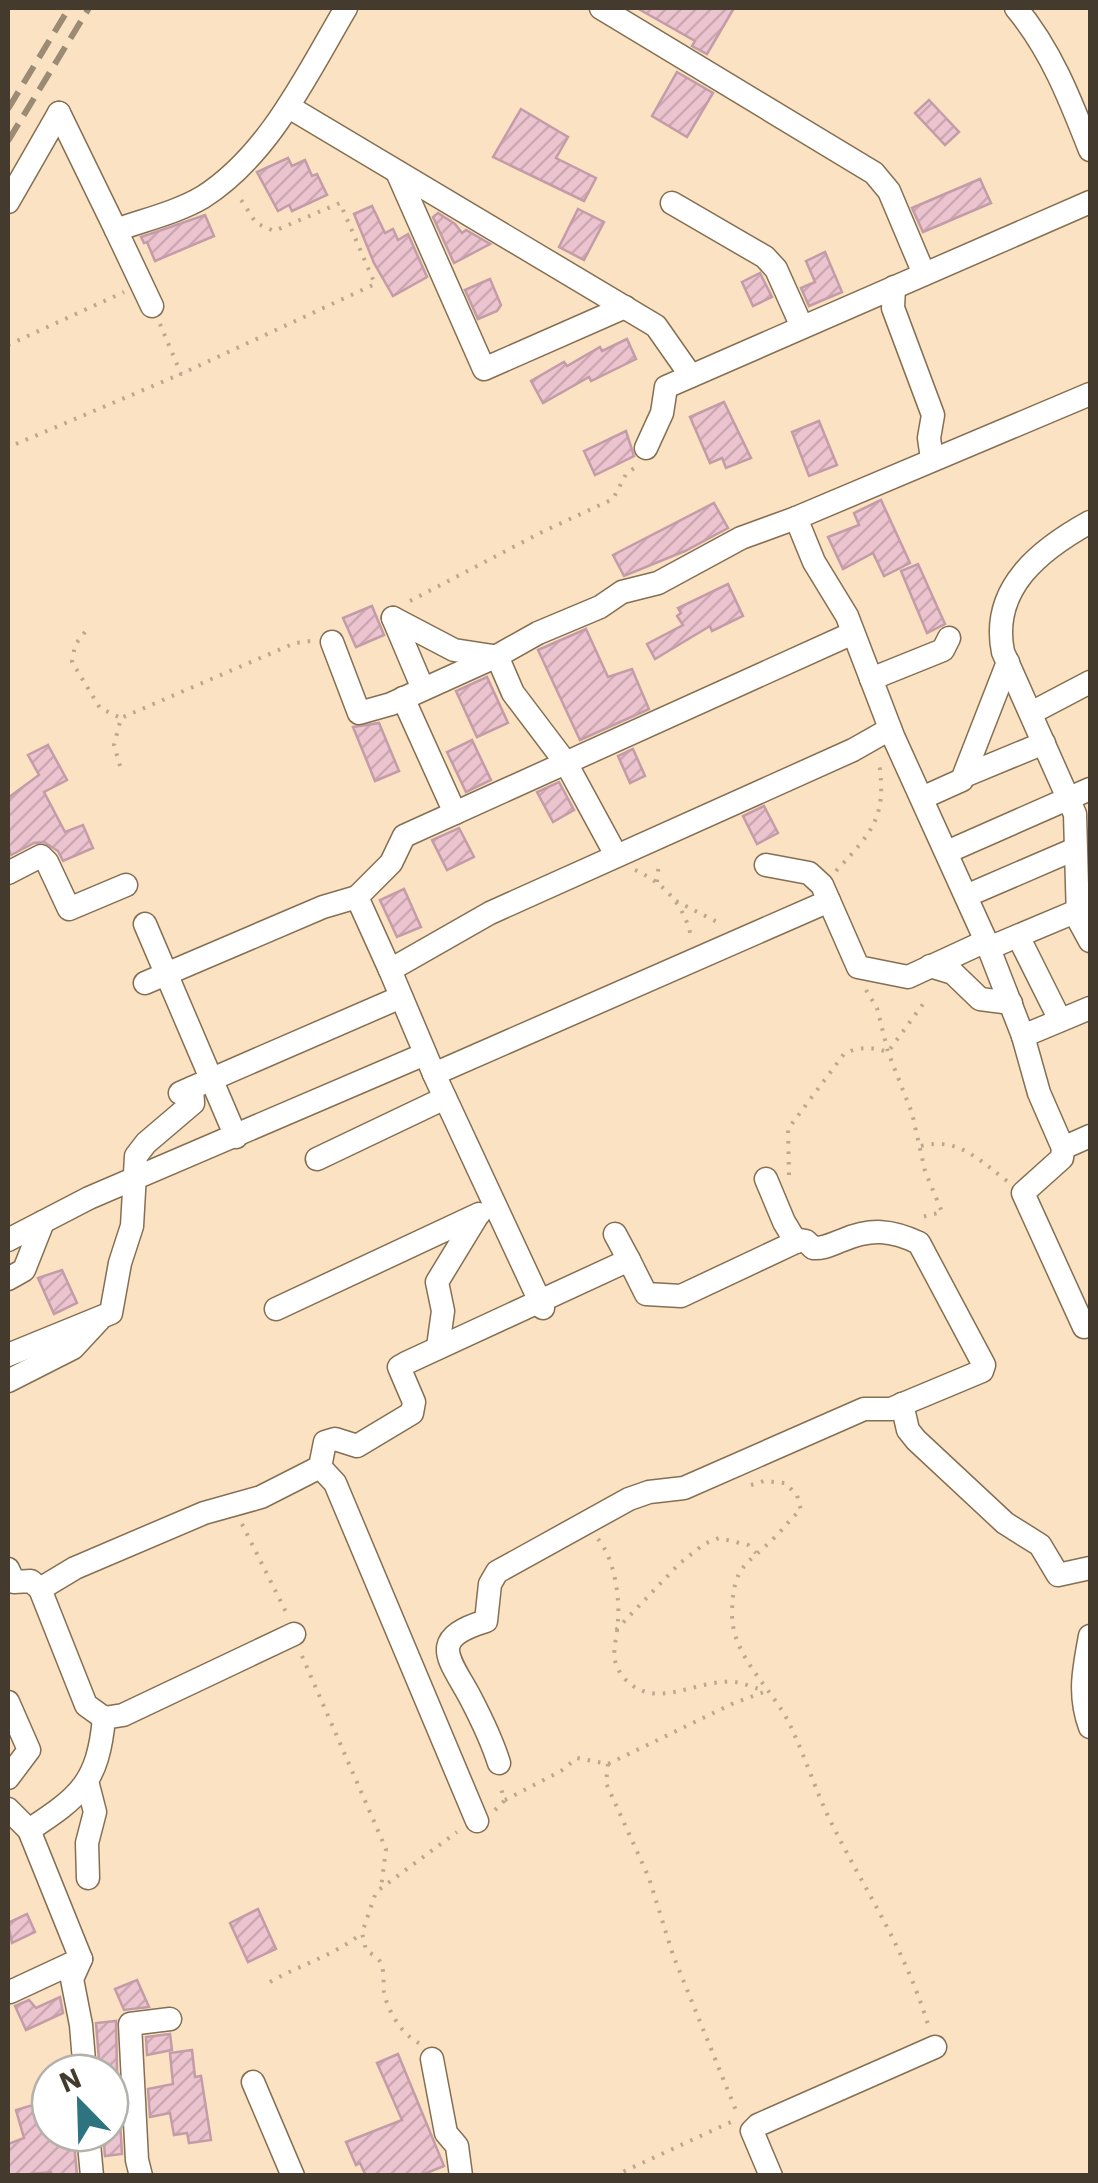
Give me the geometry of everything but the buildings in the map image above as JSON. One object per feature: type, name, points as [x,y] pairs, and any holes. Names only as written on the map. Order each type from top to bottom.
[{"type":"street","points":[[116,230],[200,199],[230,177],[288,107],[346,8]]},
{"type":"street","points":[[601,8],[874,173],[889,191],[924,274]]},
{"type":"street","points":[[1016,8],[1054,62],[1090,150]]},
{"type":"street","points":[[288,107],[656,326],[691,376]]},
{"type":"street","points":[[8,202],[60,113],[152,306]]},
{"type":"street","points":[[396,172],[484,370],[625,307]]},
{"type":"street","points":[[646,448],[662,413],[666,387],[1090,202]]},
{"type":"street","points":[[672,203],[765,257],[776,269],[802,327]]},
{"type":"street","points":[[894,287],[893,308],[933,415],[965,445]]},
{"type":"street","points":[[332,642],[359,714],[497,656],[622,592],[658,582],[741,538],[1090,396]]},
{"type":"street","points":[[932,459],[929,438],[933,415]]},
{"type":"street","points":[[796,518],[814,562],[854,634],[890,729],[947,852],[1024,1036],[1039,1092],[1063,1148],[1062,1158],[1023,1193],[1084,1327]]},
{"type":"street","points":[[1090,522],[1055,541],[1015,579],[999,633],[1075,814],[1078,919],[1090,941]]},
{"type":"street","points":[[394,618],[454,650],[497,656]]},
{"type":"street","points":[[394,618],[413,693],[455,813]]},
{"type":"street","points":[[156,978],[323,907],[358,897],[391,864],[404,836],[854,634]]},
{"type":"street","points":[[871,679],[943,650],[949,638]]},
{"type":"street","points":[[497,656],[512,694],[566,763],[616,855]]},
{"type":"street","points":[[922,798],[962,780],[1008,662]]},
{"type":"street","points":[[1030,713],[1090,682]]},
{"type":"street","points":[[390,970],[490,912],[853,750],[890,729]]},
{"type":"street","points":[[964,776],[1044,743]]},
{"type":"street","points":[[947,852],[1090,789]]},
{"type":"street","points":[[966,896],[1075,849]]},
{"type":"street","points":[[8,874],[41,856],[70,909],[126,885]]},
{"type":"street","points":[[766,865],[809,873],[826,893],[858,967],[908,977],[1078,911]]},
{"type":"street","points":[[8,1240],[134,1179],[236,1137],[697,957],[826,893]]},
{"type":"street","points":[[358,897],[445,1098],[487,1209],[541,1304]]},
{"type":"street","points":[[146,924],[156,978],[194,1087],[236,1137]]},
{"type":"street","points":[[1018,936],[1060,1020]]},
{"type":"street","points":[[930,966],[953,973],[980,999],[1011,1002]]},
{"type":"street","points":[[194,1087],[401,996]]},
{"type":"street","points":[[1024,1036],[1090,1008]]},
{"type":"street","points":[[8,1355],[111,1312],[132,1226],[136,1156],[193,1103],[194,1087]]},
{"type":"street","points":[[317,1158],[445,1098]]},
{"type":"street","points":[[1063,1148],[1090,1136]]},
{"type":"street","points":[[770,1190],[796,1242]]},
{"type":"street","points":[[276,1308],[487,1209]]},
{"type":"street","points":[[438,1347],[443,1311],[437,1282],[487,1209]]},
{"type":"street","points":[[8,1279],[24,1270],[43,1222]]},
{"type":"street","points":[[499,1763],[468,1693],[451,1666],[450,1640],[458,1632],[486,1621],[490,1584],[497,1572],[629,1499],[684,1488],[864,1408],[891,1409],[982,1371],[984,1365],[919,1243],[900,1234],[863,1231],[822,1249],[813,1248],[806,1241],[796,1242],[681,1296],[646,1294],[615,1234]]},
{"type":"street","points":[[320,1467],[325,1442],[335,1439],[356,1446],[412,1413],[414,1402],[399,1367],[629,1260]]},
{"type":"street","points":[[8,1381],[74,1348],[104,1315]]},
{"type":"street","points":[[902,1404],[908,1430],[916,1440],[1004,1522],[1040,1545],[1058,1575],[1088,1574]]},
{"type":"street","points":[[40,1589],[75,1568],[204,1513],[261,1496],[320,1467]]},
{"type":"street","points":[[320,1467],[335,1483],[477,1821]]},
{"type":"street","points":[[10,1579],[32,1582],[40,1589],[86,1704],[104,1718],[122,1716],[294,1634]]},
{"type":"street","points":[[1090,1636],[1082,1678],[1082,1706],[1090,1727]]},
{"type":"street","points":[[8,1702],[29,1750],[8,1778]]},
{"type":"street","points":[[29,1830],[80,1793],[101,1747],[104,1718]]},
{"type":"street","points":[[88,1781],[95,1812],[87,1843],[88,1878]]},
{"type":"street","points":[[8,1810],[29,1830],[81,1959],[72,1979],[84,2053]]},
{"type":"street","points":[[10,1992],[81,1959]]},
{"type":"street","points":[[126,2053],[130,2024],[170,2019]]},
{"type":"street","points":[[770,2176],[752,2131],[758,2125],[935,2047]]},
{"type":"street","points":[[432,2060],[446,2134],[458,2146],[461,2176]]},
{"type":"street","points":[[253,2082],[292,2176]]},
{"type":"street","points":[[130,2126],[141,2176]]},
{"type":"path","points":[[16,444],[181,374],[375,284],[340,203],[274,231],[256,223],[230,177]]},
{"type":"path","points":[[8,345],[142,284]]},
{"type":"path","points":[[152,306],[181,374]]},
{"type":"path","points":[[394,618],[415,596],[464,576],[542,532],[613,499],[626,474],[640,464],[646,448]]},
{"type":"path","points":[[85,632],[74,645],[72,662],[100,708],[120,718],[295,643],[332,642]]},
{"type":"path","points":[[120,718],[114,745],[120,766]]},
{"type":"path","points":[[826,893],[880,816],[884,791],[879,762],[890,729]]},
{"type":"path","points":[[616,855],[626,866],[652,878],[676,901],[744,937]]},
{"type":"path","points":[[676,901],[697,957]]},
{"type":"path","points":[[858,967],[876,1008],[912,1113],[925,1172],[942,1212],[913,1219],[900,1234]]},
{"type":"path","points":[[888,1052],[923,1004]]},
{"type":"path","points":[[770,1190],[790,1179],[788,1129],[844,1054],[874,1048],[888,1052]]},
{"type":"path","points":[[920,1146],[942,1140],[965,1151],[1023,1193]]},
{"type":"path","points":[[750,1485],[764,1481],[786,1483],[801,1510],[738,1570],[732,1615],[742,1650],[789,1722],[828,1817],[905,1957],[935,2047]]},
{"type":"path","points":[[234,1504],[386,1848],[381,1888]]},
{"type":"path","points":[[586,1523],[604,1546],[614,1579],[618,1620],[612,1647],[620,1674],[644,1694],[736,1682],[767,1691]]},
{"type":"path","points":[[616,1630],[679,1564],[704,1544],[719,1538],[748,1544],[756,1552]]},
{"type":"path","points":[[270,1982],[344,1948],[362,1932],[376,1892],[493,1812],[504,1800],[560,1772],[577,1758],[608,1764],[767,1691]]},
{"type":"path","points":[[499,1763],[504,1800]]},
{"type":"path","points":[[608,1764],[606,1784],[649,1878],[672,1955],[740,2119],[614,2176]]},
{"type":"path","points":[[362,1932],[366,1950],[378,1958],[383,1968],[390,2008],[409,2039],[421,2044],[432,2060]]},
{"type":"railway","points":[[8,109],[69,8]]},
{"type":"railway","points":[[8,141],[89,8]]}]
